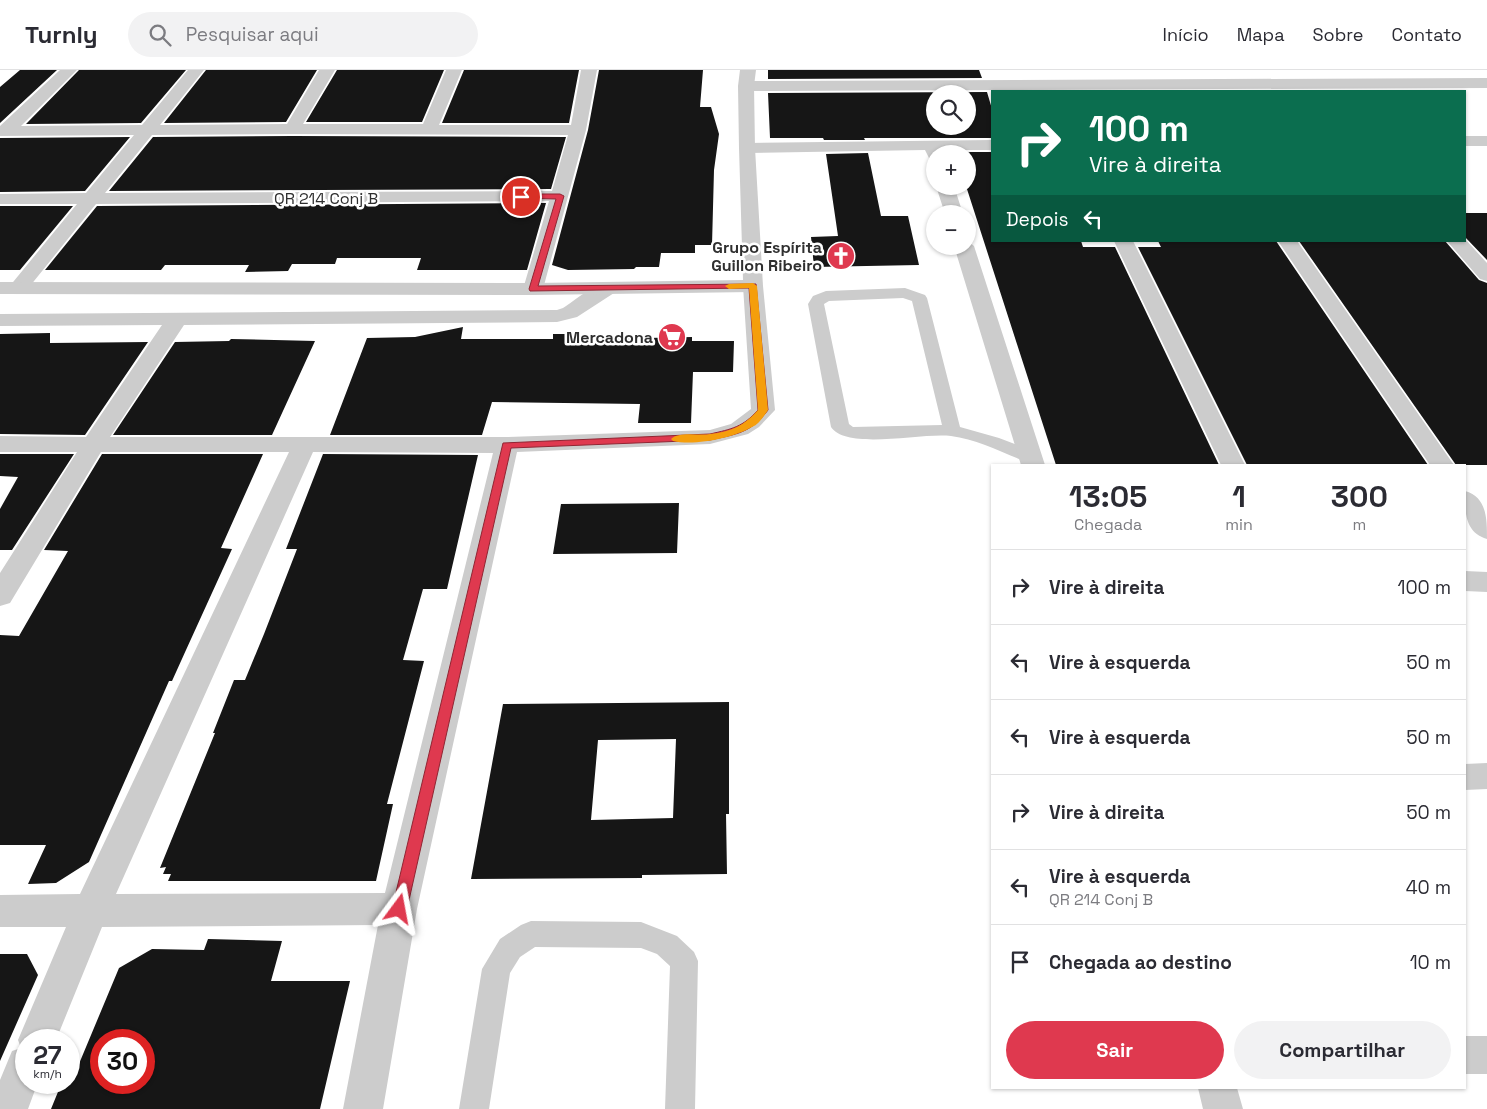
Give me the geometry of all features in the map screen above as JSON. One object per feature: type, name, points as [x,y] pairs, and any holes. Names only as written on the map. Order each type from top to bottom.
[{"type":"street","points":[[3,131],[69,70]]},
{"type":"street","points":[[10,288],[92,199],[196,70]]},
{"type":"street","points":[[292,129],[327,70]]},
{"type":"street","points":[[429,129],[454,70]]},
{"type":"street","points":[[533,289],[578,130],[589,70]]},
{"type":"street","points":[[1298,70],[1313,87]]},
{"type":"street","points":[[0,444],[507,445],[710,437],[732,432],[751,424],[763,410],[753,286],[746,148],[747,78],[1313,87],[1487,83]]},
{"type":"street","points":[[3,131],[578,130]]},
{"type":"street","points":[[1466,141],[1487,141]]},
{"type":"street","points":[[976,145],[991,144]]},
{"type":"street","points":[[746,148],[926,149]]},
{"type":"street","name":"QR 214 Conj B","points":[[0,199],[560,196]]},
{"type":"street","points":[[1123,242],[1233,464]]},
{"type":"street","points":[[1288,242],[1441,464]]},
{"type":"street","points":[[1457,242],[1487,275]]},
{"type":"street","points":[[967,255],[1032,461]]},
{"type":"street","points":[[10,288],[533,289],[753,286]]},
{"type":"street","points":[[0,320],[557,316],[570,313],[607,288]]},
{"type":"street","points":[[0,596],[94,443],[177,319]]},
{"type":"street","points":[[42,1029],[90,912],[304,445]]},
{"type":"street","points":[[363,1109],[399,909],[507,445]]},
{"type":"street","points":[[1466,499],[1487,530]]},
{"type":"street","points":[[1466,581],[1487,582]]},
{"type":"street","points":[[1466,776],[1487,776]]},
{"type":"street","points":[[0,911],[399,909]]},
{"type":"street","points":[[1466,1055],[1487,1055]]},
{"type":"street","points":[[1218,1089],[1223,1109]]},
{"type":"street","points":[[8,1109],[15,1092]]},
{"type":"lane","points":[[952,430],[919,298],[905,293],[826,296],[819,299],[816,304],[840,427],[846,431],[856,433],[952,430],[999,444],[1032,461]]},
{"type":"lane","points":[[474,1109],[496,969],[510,948],[531,934],[642,935],[667,946],[684,961],[680,1109]]},
{"type":"building","points":[[20,70],[57,70],[0,123],[0,87]]},
{"type":"building","points":[[79,70],[186,70],[141,123],[26,124]]},
{"type":"building","points":[[206,70],[317,70],[286,122],[164,123]]},
{"type":"building","points":[[337,70],[444,70],[422,122],[306,122]]},
{"type":"building","points":[[464,70],[579,70],[569,123],[442,123]]},
{"type":"building","points":[[599,70],[703,70],[700,107],[711,107],[719,134],[714,170],[712,245],[695,245],[695,253],[661,253],[659,267],[568,270],[552,265],[588,130]]},
{"type":"building","points":[[768,70],[979,70],[982,78],[768,79]]},
{"type":"building","points":[[926,92],[926,135],[976,135],[976,92],[987,92],[991,106],[991,138],[864,138],[865,140],[824,140],[823,138],[770,138],[768,93]]},
{"type":"building","points":[[130,137],[85,191],[0,192],[0,138]]},
{"type":"building","points":[[153,137],[566,137],[551,189],[109,191]]},
{"type":"building","points":[[976,152],[991,152],[991,242],[1081,242],[1083,247],[1115,247],[1219,464],[1056,464],[976,217],[976,205],[972,205],[969,195],[976,195]]},
{"type":"building","points":[[868,153],[881,216],[908,216],[919,265],[814,267],[811,237],[838,236],[826,154]]},
{"type":"building","points":[[546,203],[527,270],[417,270],[421,258],[337,258],[335,264],[292,264],[288,271],[245,272],[249,265],[165,265],[161,270],[45,270],[97,206]]},
{"type":"building","points":[[0,206],[73,206],[20,270],[0,270]]},
{"type":"building","points":[[1466,213],[1487,213],[1487,260],[1466,238]]},
{"type":"building","points":[[1158,242],[1277,242],[1427,464],[1246,464],[1138,247],[1161,247]]},
{"type":"building","points":[[1300,242],[1446,242],[1479,280],[1487,283],[1487,465],[1455,464]]},
{"type":"building","points":[[463,327],[461,339],[553,339],[553,334],[600,334],[600,336],[646,338],[692,337],[692,341],[734,341],[733,372],[693,372],[691,423],[638,423],[640,404],[492,402],[482,435],[330,435],[367,338],[415,337]]},
{"type":"building","points":[[50,333],[50,343],[148,342],[85,435],[0,434],[0,334]]},
{"type":"building","points":[[231,339],[315,341],[272,435],[113,435],[175,342],[229,341]]},
{"type":"building","points":[[0,454],[74,454],[12,550],[0,550],[0,509],[18,477],[0,476]]},
{"type":"building","points":[[102,454],[263,454],[221,548],[232,549],[172,681],[169,681],[89,862],[56,883],[28,884],[46,845],[0,845],[0,635],[19,636],[68,551],[44,550]]},
{"type":"building","points":[[323,454],[478,455],[447,589],[423,589],[403,660],[424,661],[387,804],[393,804],[376,881],[168,881],[171,874],[163,874],[166,867],[160,868],[215,733],[213,733],[234,680],[245,680],[264,634],[297,549],[286,549]]},
{"type":"building","points":[[679,503],[677,553],[553,554],[561,504]]},
{"type":"building","points":[[729,702],[729,814],[726,814],[727,874],[642,875],[642,878],[471,879],[503,704]],"holes":[[[676,739],[673,818],[591,820],[598,740]]]},
{"type":"building","points":[[208,939],[282,941],[271,981],[350,981],[320,1109],[51,1109],[57,1094],[80,1094],[80,1061],[90,1037],[90,1094],[155,1094],[155,1029],[94,1029],[119,968],[152,949],[204,950]]},
{"type":"building","points":[[0,954],[27,954],[38,975],[0,1061]]},
{"type":"slow traffic","points":[[676,439],[710,437],[732,432],[751,424],[763,410],[753,286],[729,286]]},
{"type":"place","name":"Grupo Espírita Guillon Ribeiro","points":[[841,256]]},
{"type":"place","name":"Mercadona","points":[[672,337]]},
{"type":"route","points":[[399,909],[507,445],[710,437],[732,432],[751,424],[763,410],[753,286],[533,289],[560,196],[521,197]]}]
